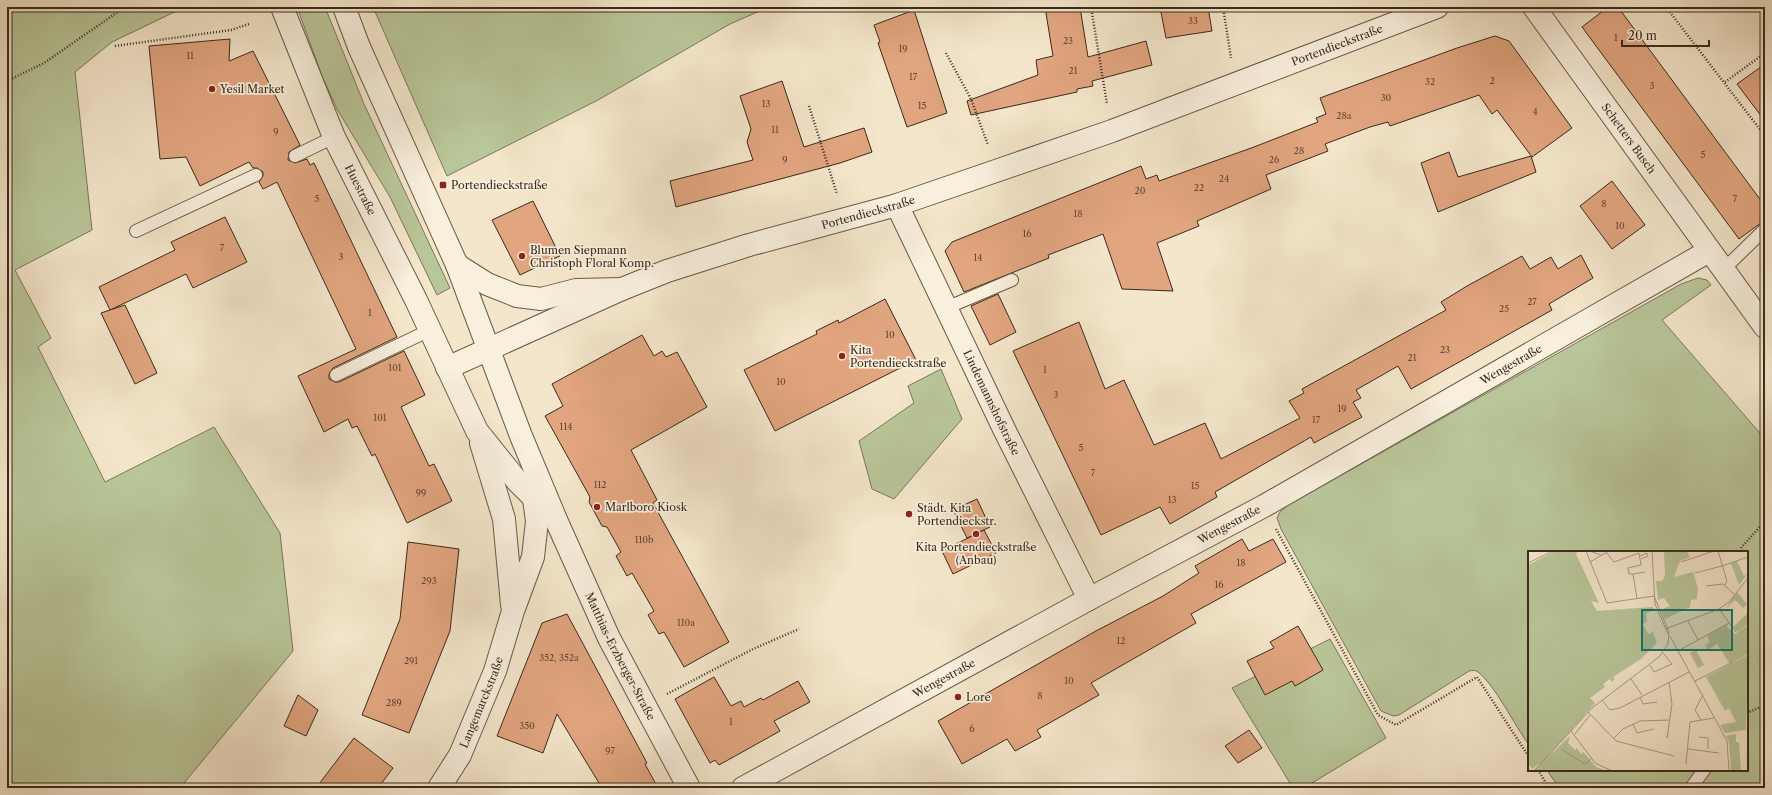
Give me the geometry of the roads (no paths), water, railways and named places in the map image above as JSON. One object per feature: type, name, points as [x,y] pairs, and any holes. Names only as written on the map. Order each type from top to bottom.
[{"type":"street","name":"Huestraße","points":[[282,7],[334,137],[430,330],[447,368]]},
{"type":"street","points":[[344,7],[359,48],[457,265],[490,350]]},
{"type":"street","name":"Portendieckstraße","points":[[447,368],[490,350],[622,289],[667,271],[749,245],[897,205],[1112,131],[1236,82],[1437,7]]},
{"type":"street","name":"Schetters Busch","points":[[1534,7],[1709,252],[1765,327]]},
{"type":"street","name":"Lindemannshofstraße","points":[[897,205],[1089,599]]},
{"type":"street","name":"Wengestraße","points":[[744,788],[1089,599],[1264,506],[1709,252]]},
{"type":"street","name":"Portendieckstraße","points":[[457,265],[487,284],[517,296],[541,299],[576,290],[622,289]]},
{"type":"street","name":"Matthias-Erzberger-Straße","points":[[490,350],[521,436],[557,522],[609,638],[689,788]]},
{"type":"street","name":"Matthias-Erzberger-Straße","points":[[447,368],[477,431],[518,482],[557,522]]},
{"type":"street","name":"Langemarckstraße","points":[[477,431],[504,519],[513,611]]},
{"type":"street","name":"Langemarckstraße","points":[[439,788],[460,755],[495,671],[513,611],[533,557],[537,521],[521,436]]},
{"type":"lane","points":[[295,156],[334,137]]},
{"type":"lane","points":[[136,231],[256,175]]},
{"type":"lane","points":[[1723,270],[1765,230]]},
{"type":"lane","points":[[946,308],[1012,280]]},
{"type":"lane","points":[[336,375],[430,330]]},
{"type":"lane","points":[[1691,788],[1703,771]]},
{"type":"place","name":"Yesil Market","points":[[212,89]]},
{"type":"place","name":"Portendieckstraße","points":[[443,185]]},
{"type":"place","name":"Blumen Siepmann Christoph Floral Komp.","points":[[522,256]]},
{"type":"place","name":"Kita Portendieckstraße","points":[[842,356]]},
{"type":"place","name":"Marlboro Kiosk","points":[[597,507]]},
{"type":"place","name":"Städt. Kita Portendieckstr.","points":[[909,514]]},
{"type":"place","name":"Kita Portendieckstraße (Anbau)","points":[[976,534]]},
{"type":"place","name":"Lore","points":[[958,697]]}]
